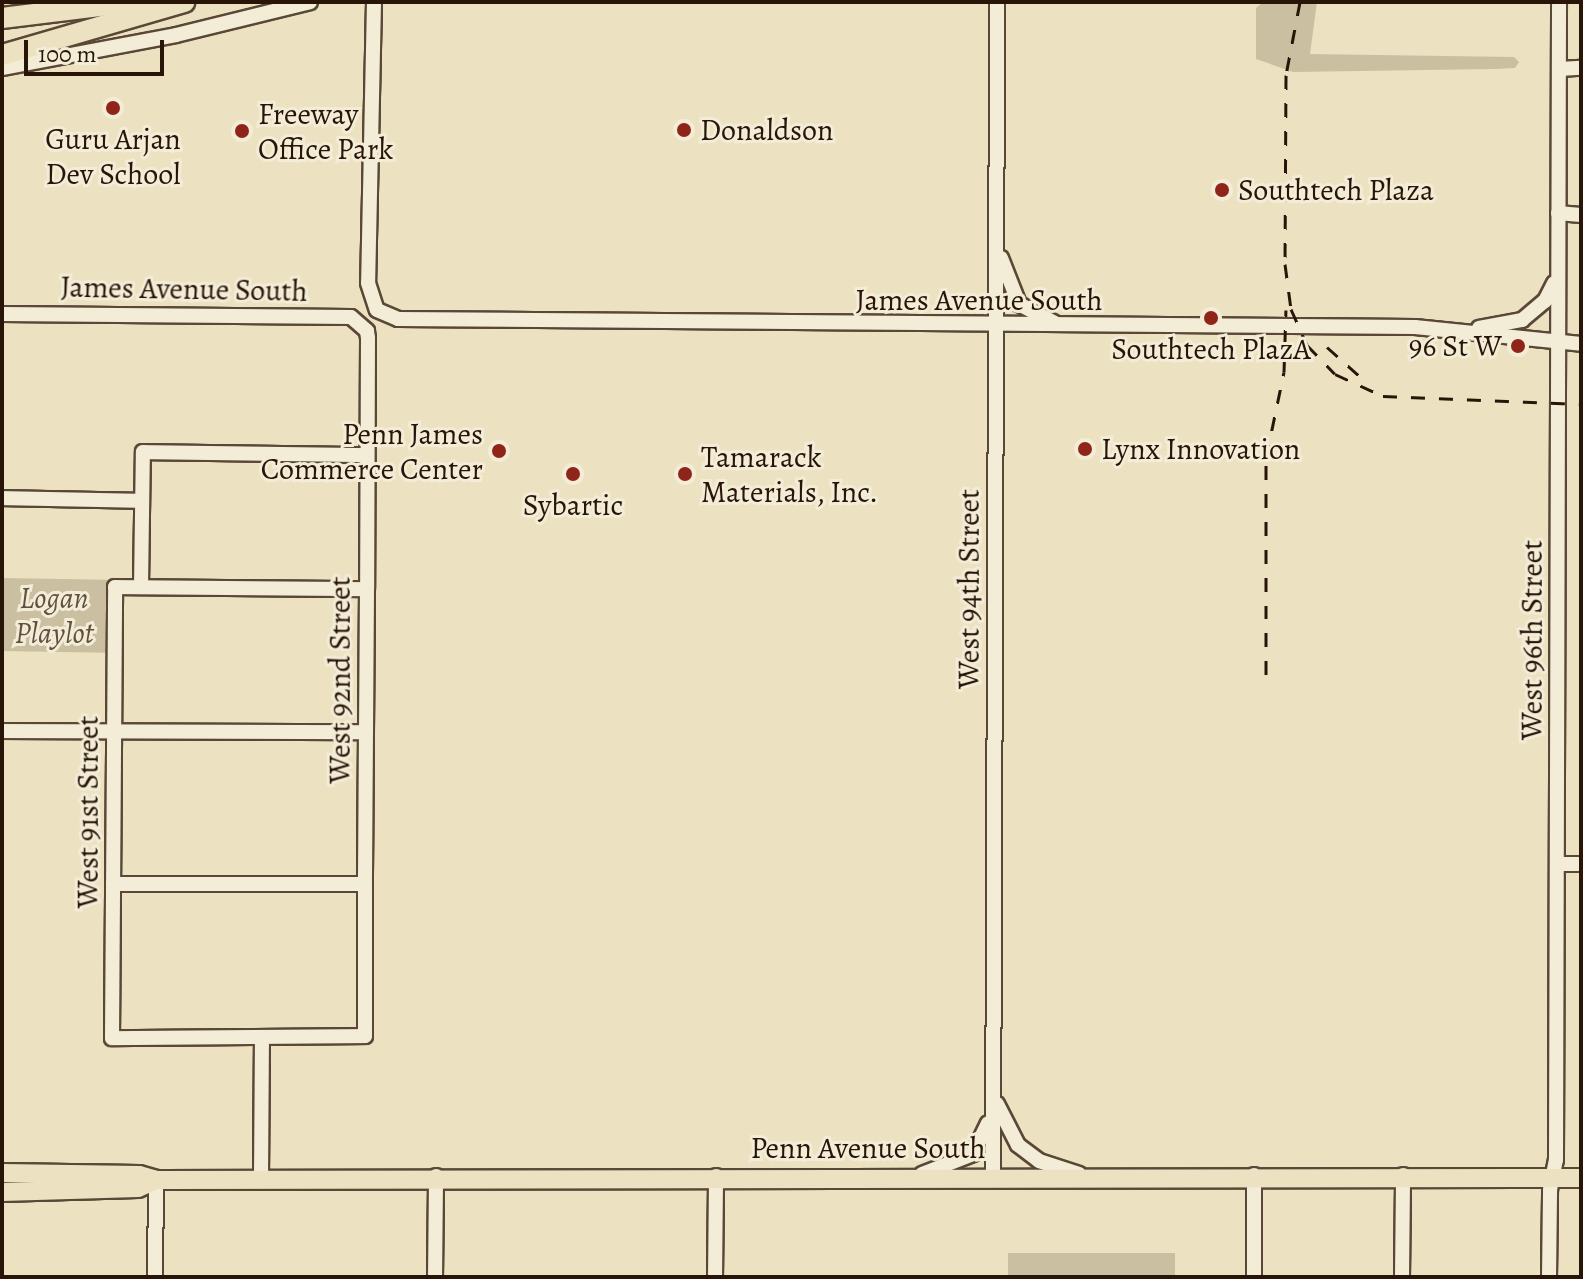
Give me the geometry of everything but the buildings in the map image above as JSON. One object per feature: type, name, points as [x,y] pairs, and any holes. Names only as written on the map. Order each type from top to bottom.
[{"type":"highway","points":[[2,18],[132,2]]},
{"type":"highway","points":[[2,55],[184,2]]},
{"type":"main road","name":"Penn Avenue South","points":[[2,1173],[139,1175],[156,1180],[919,1175],[1581,1178]]},
{"type":"main road","name":"Penn Avenue South","points":[[2,1192],[138,1188],[156,1180]]},
{"type":"street","points":[[2,68],[176,35],[310,2]]},
{"type":"street","name":"James Avenue South","points":[[374,2],[368,283],[377,310],[402,320],[1460,330],[1558,344],[1581,344]]},
{"type":"street","name":"West 94th Street","points":[[993,1176],[997,2]]},
{"type":"street","name":"West 96th Street","points":[[1549,1277],[1557,864],[1559,2]]},
{"type":"street","points":[[1559,69],[1581,68]]},
{"type":"street","points":[[1558,213],[1581,215]]},
{"type":"street","points":[[996,244],[1019,304],[1062,327]]},
{"type":"street","points":[[1460,330],[1522,320],[1545,301],[1558,271]]},
{"type":"street","name":"James Avenue South","points":[[2,314],[351,317],[364,324]]},
{"type":"street","name":"West 92nd Street","points":[[262,1037],[365,1036],[367,455],[364,324]]},
{"type":"street","points":[[367,455],[143,452],[141,587],[367,589]]},
{"type":"street","points":[[2,498],[142,501]]},
{"type":"street","name":"West 91st Street","points":[[141,587],[115,587],[112,1038],[262,1037]]},
{"type":"street","points":[[2,731],[366,732]]},
{"type":"street","points":[[1557,864],[1581,864]]},
{"type":"street","points":[[113,884],[365,884]]},
{"type":"street","points":[[261,1178],[262,1037]]},
{"type":"street","points":[[993,1095],[1018,1145],[1039,1161],[1083,1175]]},
{"type":"street","points":[[919,1175],[974,1154],[985,1135],[993,1095]]},
{"type":"street","points":[[1254,1175],[1254,1277]]},
{"type":"street","points":[[1402,1277],[1403,1175]]},
{"type":"street","points":[[435,1277],[436,1176]]},
{"type":"street","points":[[715,1277],[716,1176]]},
{"type":"street","points":[[155,1277],[156,1180]]},
{"type":"green space","points":[[1263,2],[1317,2],[1310,54],[1514,57],[1519,62],[1515,68],[1494,69],[1293,72],[1256,59],[1256,8]]},
{"type":"green space","name":"Logan Playlot","points":[[2,578],[107,580],[106,653],[2,651]]},
{"type":"green space","points":[[1008,1253],[1175,1253],[1175,1277],[1008,1277]]},
{"type":"railway","points":[[1300,2],[1286,75],[1285,264],[1291,309],[1307,345],[1335,374],[1383,396],[1581,404]]},
{"type":"railway","points":[[1266,675],[1266,458],[1284,372],[1286,310]]},
{"type":"railway","points":[[1327,347],[1366,382]]},
{"type":"place","name":"Guru Arjan Dev School","points":[[113,108]]},
{"type":"place","name":"Donaldson","points":[[684,130]]},
{"type":"place","name":"Freeway Office Park","points":[[242,131]]},
{"type":"place","name":"Southtech Plaza","points":[[1222,190]]},
{"type":"place","name":"Southtech PlazA","points":[[1211,318]]},
{"type":"place","name":"96 St W","points":[[1518,346]]},
{"type":"place","name":"Lynx Innovation","points":[[1085,449]]},
{"type":"place","name":"Penn James Commerce Center","points":[[499,451]]},
{"type":"place","name":"Sybartic","points":[[573,474]]},
{"type":"place","name":"Tamarack Materials, Inc.","points":[[685,474]]}]
